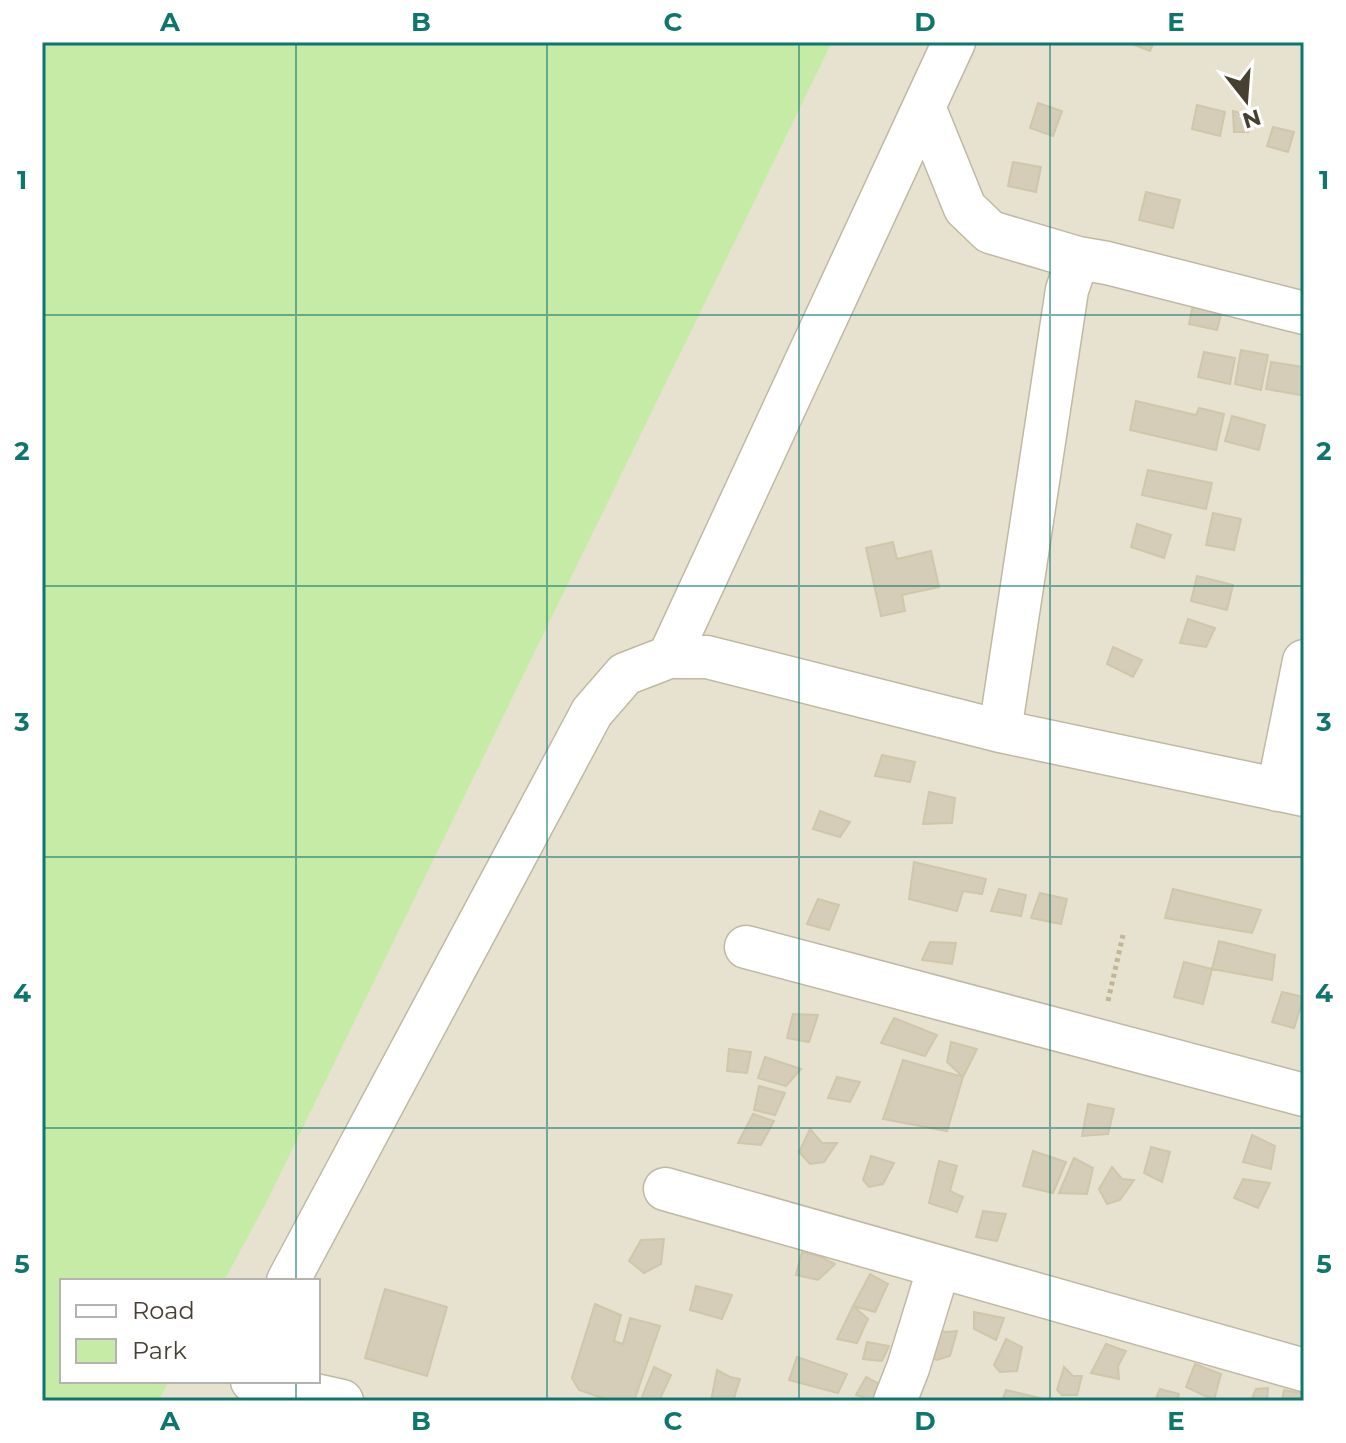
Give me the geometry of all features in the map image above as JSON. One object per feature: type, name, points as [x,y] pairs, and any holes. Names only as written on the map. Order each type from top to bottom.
[{"type":"street","points":[[669,657],[954,42]]},
{"type":"street","points":[[924,107],[965,208],[990,232],[1078,258],[1304,313]]},
{"type":"street","points":[[1000,731],[1067,290],[1078,258]]},
{"type":"street","points":[[289,1279],[592,712],[625,674],[669,657],[707,657],[1000,731],[1291,793],[1304,661]]},
{"type":"street","points":[[746,947],[1304,1095]]},
{"type":"street","points":[[665,1189],[1304,1370]]},
{"type":"street","points":[[895,1401],[939,1267]]},
{"type":"street","points":[[225,1401],[234,1383]]},
{"type":"street","points":[[261,1383],[342,1401]]},
{"type":"path","points":[[1099,1041],[1123,935]]},
{"type":"shaded area","points":[[42,42],[1304,42],[1304,1401],[42,1401]]},
{"type":"green space","points":[[42,42],[832,42],[266,1203],[225,1279],[60,1279],[60,1383],[168,1383],[158,1401],[42,1401]]},
{"type":"building","points":[[1127,42],[1154,42],[1150,51]]},
{"type":"building","points":[[1038,103],[1062,111],[1053,136],[1030,128]]},
{"type":"building","points":[[1197,105],[1225,112],[1220,136],[1192,129]]},
{"type":"building","points":[[1233,111],[1248,115],[1248,132],[1234,132]]},
{"type":"building","points":[[1273,127],[1294,132],[1288,152],[1267,146]]},
{"type":"building","points":[[1013,162],[1041,167],[1036,192],[1008,186]]},
{"type":"building","points":[[1146,192],[1180,200],[1173,228],[1139,220]]},
{"type":"building","points":[[1194,300],[1223,306],[1217,330],[1189,324]]},
{"type":"building","points":[[1241,350],[1268,355],[1261,390],[1235,384]]},
{"type":"building","points":[[1204,352],[1235,358],[1230,384],[1198,377]]},
{"type":"building","points":[[1271,362],[1304,367],[1301,395],[1266,389]]},
{"type":"building","points":[[1136,401],[1196,415],[1199,408],[1224,414],[1216,450],[1130,430]]},
{"type":"building","points":[[1232,416],[1265,425],[1259,450],[1225,441]]},
{"type":"building","points":[[1148,470],[1212,483],[1206,509],[1142,495]]},
{"type":"building","points":[[1213,513],[1241,519],[1234,550],[1206,545]]},
{"type":"building","points":[[1137,524],[1171,535],[1164,558],[1131,547]]},
{"type":"building","points":[[893,542],[897,559],[931,551],[939,587],[902,595],[905,611],[881,616],[866,548]]},
{"type":"building","points":[[1197,576],[1233,585],[1227,610],[1191,601]]},
{"type":"building","points":[[1188,619],[1215,628],[1206,647],[1180,643]]},
{"type":"building","points":[[1113,647],[1142,660],[1133,677],[1107,664]]},
{"type":"building","points":[[882,755],[915,762],[910,782],[875,776]]},
{"type":"building","points":[[929,792],[955,798],[952,823],[923,824]]},
{"type":"building","points":[[820,811],[850,822],[840,837],[813,829]]},
{"type":"building","points":[[914,862],[986,879],[982,894],[963,891],[957,911],[909,899]]},
{"type":"building","points":[[999,889],[1026,895],[1021,916],[991,911]]},
{"type":"building","points":[[1173,889],[1261,910],[1252,933],[1165,918]]},
{"type":"building","points":[[1040,893],[1067,899],[1061,924],[1031,918]]},
{"type":"building","points":[[818,899],[839,905],[829,930],[807,924]]},
{"type":"building","points":[[1219,941],[1275,955],[1272,980],[1212,969]]},
{"type":"building","points":[[930,942],[956,943],[952,964],[922,960]]},
{"type":"building","points":[[1184,962],[1212,969],[1203,1004],[1174,997]]},
{"type":"building","points":[[1282,992],[1304,997],[1294,1028],[1272,1022]]},
{"type":"building","points":[[793,1014],[818,1015],[809,1042],[787,1038]]},
{"type":"building","points":[[894,1018],[937,1035],[925,1056],[881,1043]]},
{"type":"building","points":[[951,1042],[977,1049],[963,1077],[947,1062]]},
{"type":"building","points":[[729,1049],[751,1052],[747,1073],[727,1071]]},
{"type":"building","points":[[765,1057],[801,1069],[786,1086],[758,1078]]},
{"type":"building","points":[[903,1060],[963,1077],[947,1131],[883,1119]]},
{"type":"building","points":[[837,1077],[860,1082],[850,1102],[828,1098]]},
{"type":"building","points":[[759,1086],[785,1093],[775,1115],[754,1110]]},
{"type":"building","points":[[1088,1104],[1114,1109],[1108,1134],[1082,1136]]},
{"type":"building","points":[[753,1114],[774,1121],[761,1145],[738,1143]]},
{"type":"building","points":[[810,1129],[822,1143],[837,1143],[824,1162],[810,1164],[799,1152]]},
{"type":"building","points":[[1252,1135],[1275,1146],[1271,1169],[1243,1162]]},
{"type":"building","points":[[1151,1147],[1170,1152],[1162,1182],[1144,1173]]},
{"type":"building","points":[[1033,1151],[1066,1162],[1053,1193],[1023,1186]]},
{"type":"building","points":[[871,1156],[894,1163],[883,1184],[869,1187],[863,1180]]},
{"type":"building","points":[[1074,1158],[1093,1168],[1087,1194],[1059,1193]]},
{"type":"building","points":[[939,1161],[957,1166],[950,1191],[963,1197],[957,1212],[929,1203]]},
{"type":"building","points":[[1112,1167],[1122,1179],[1134,1180],[1120,1200],[1107,1204],[1099,1189]]},
{"type":"building","points":[[1243,1179],[1270,1183],[1258,1208],[1234,1198]]},
{"type":"building","points":[[983,1211],[1006,1214],[997,1241],[976,1237]]},
{"type":"building","points":[[664,1239],[661,1264],[644,1273],[629,1261],[641,1240]]},
{"type":"building","points":[[802,1252],[835,1264],[818,1280],[796,1275]]},
{"type":"building","points":[[870,1274],[888,1284],[875,1312],[853,1306]]},
{"type":"building","points":[[696,1286],[732,1295],[722,1319],[690,1310]]},
{"type":"building","points":[[385,1289],[447,1307],[427,1376],[365,1358]]},
{"type":"building","points":[[595,1304],[621,1315],[614,1341],[623,1344],[630,1318],[660,1326],[634,1401],[611,1401],[579,1390],[572,1378]]},
{"type":"building","points":[[853,1306],[868,1319],[857,1343],[837,1339]]},
{"type":"building","points":[[974,1312],[1004,1318],[996,1340],[974,1329]]},
{"type":"building","points":[[933,1324],[945,1332],[957,1331],[950,1356],[937,1360],[926,1356]]},
{"type":"building","points":[[1006,1339],[1022,1347],[1017,1371],[1000,1372],[994,1365]]},
{"type":"building","points":[[867,1342],[889,1346],[882,1361],[863,1359]]},
{"type":"building","points":[[1106,1344],[1126,1351],[1118,1366],[1119,1379],[1091,1373]]},
{"type":"building","points":[[797,1357],[847,1374],[838,1393],[789,1380]]},
{"type":"building","points":[[1195,1364],[1221,1374],[1214,1400],[1186,1387]]},
{"type":"building","points":[[654,1367],[671,1375],[659,1401],[646,1401],[642,1397]]},
{"type":"building","points":[[1064,1367],[1073,1376],[1082,1376],[1077,1395],[1062,1395],[1057,1390]]},
{"type":"building","points":[[717,1370],[740,1379],[733,1401],[711,1401]]},
{"type":"building","points":[[866,1377],[885,1387],[875,1401],[856,1395]]},
{"type":"building","points":[[1268,1388],[1267,1401],[1251,1401],[1256,1389]]},
{"type":"building","points":[[1160,1389],[1179,1394],[1177,1401],[1155,1401]]},
{"type":"building","points":[[1006,1390],[1040,1398],[1039,1401],[1002,1401]]},
{"type":"building","points":[[1284,1390],[1304,1394],[1304,1401],[1282,1401]]}]
